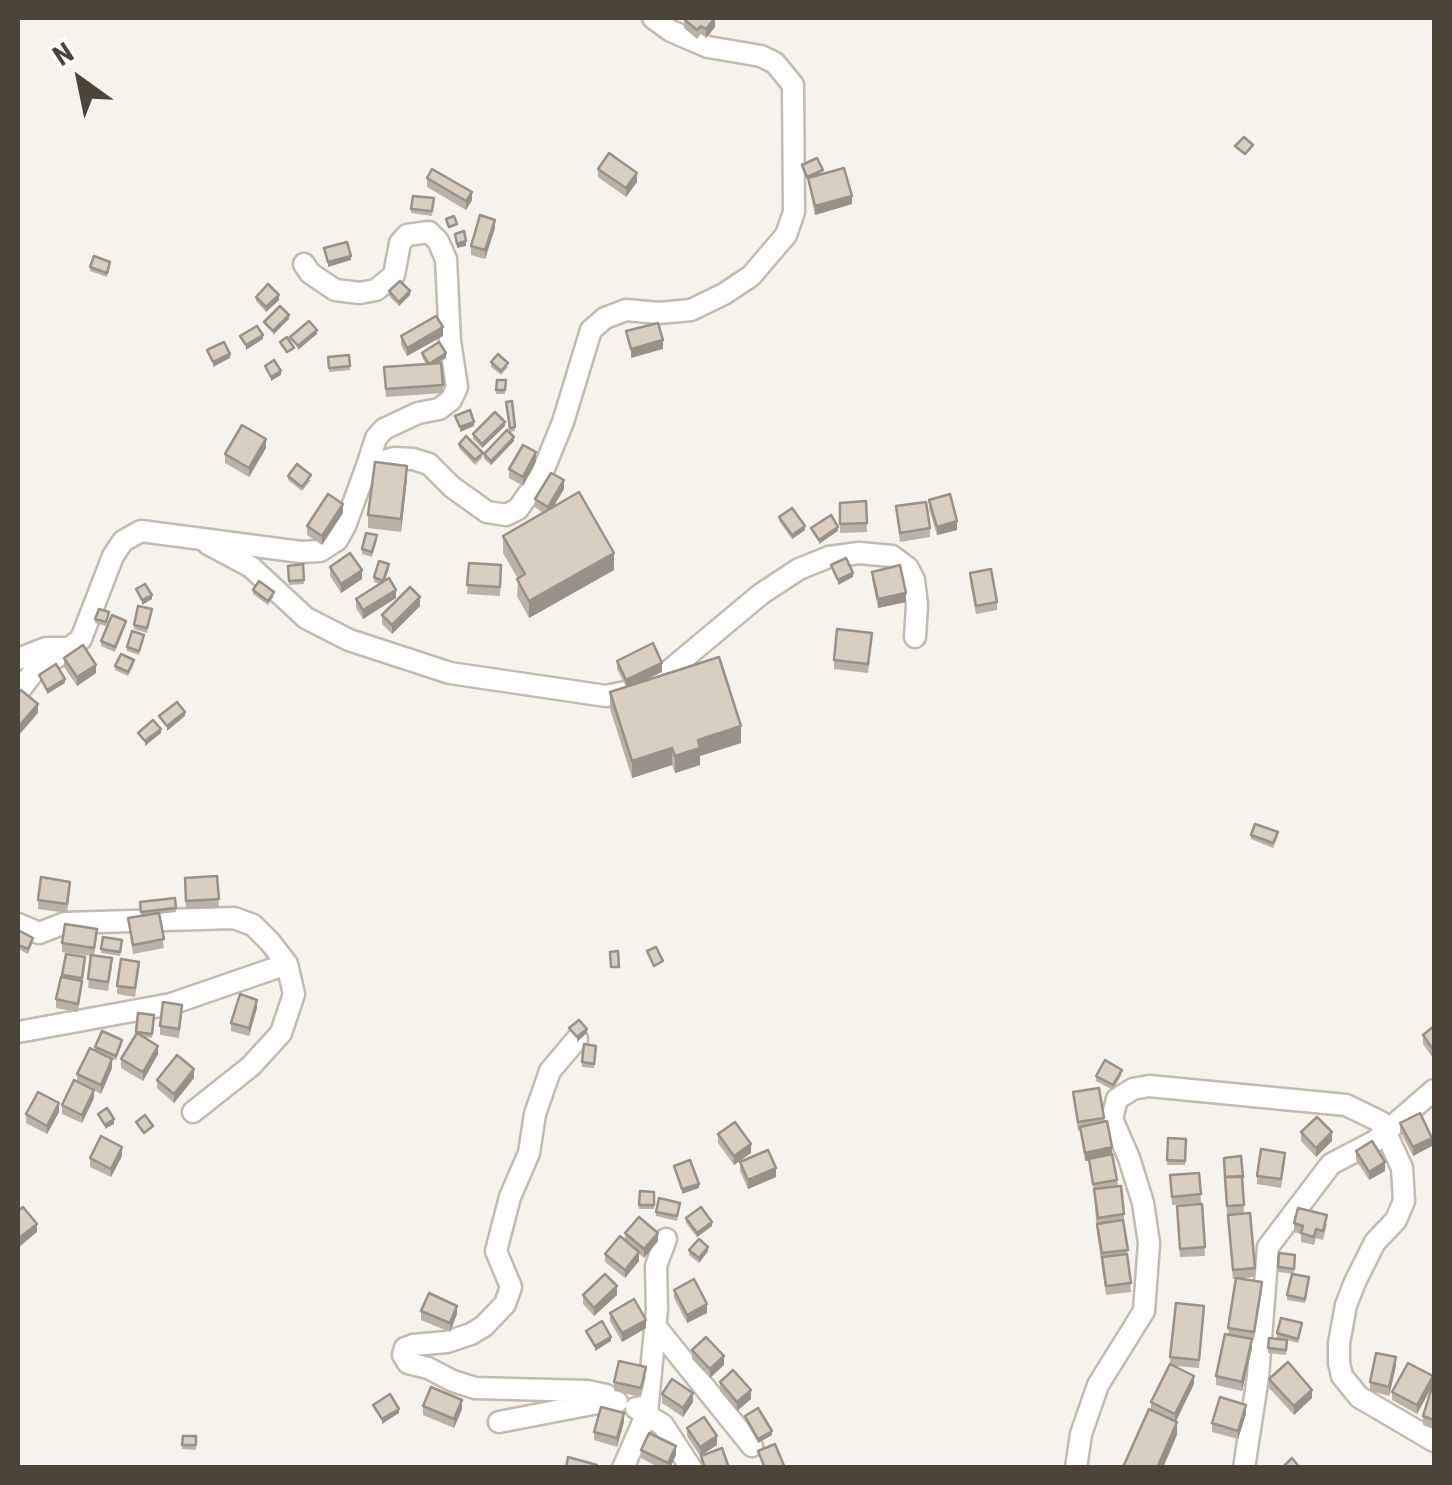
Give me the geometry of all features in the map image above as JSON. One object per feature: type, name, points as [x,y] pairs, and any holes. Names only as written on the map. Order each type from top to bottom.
[{"type":"street","points":[[367,466],[394,458],[420,461],[486,512],[506,514],[518,509],[541,476],[564,422],[591,330],[626,310],[691,310],[724,294],[751,276],[786,235],[794,212],[796,96],[790,77],[776,63],[760,56],[708,47],[653,18]]},
{"type":"street","points":[[18,692],[39,664],[81,640],[113,556],[123,541],[141,531],[301,552],[320,551],[337,540],[345,526],[376,438],[384,429],[418,413],[439,409],[452,400],[458,387],[450,341],[446,260],[438,241],[429,232],[408,235],[400,243],[394,275],[376,290],[335,290],[310,274],[304,264]]},
{"type":"street","points":[[197,538],[250,568],[306,618],[349,640],[450,673],[606,696],[640,689],[664,675],[762,594],[799,569],[829,557],[892,556],[908,568],[917,605],[916,637]]},
{"type":"street","points":[[18,658],[46,648],[69,648]]},
{"type":"street","points":[[18,924],[39,933],[65,923],[234,918],[253,925],[288,964],[294,994],[281,1033],[251,1066],[192,1112]]},
{"type":"street","points":[[18,1032],[171,1004],[288,964]]},
{"type":"street","points":[[577,1039],[550,1070],[529,1152],[510,1197],[496,1251],[512,1288],[505,1304],[471,1334],[447,1342],[413,1344],[405,1348],[403,1355],[408,1363],[475,1388],[606,1395],[647,1413],[674,1438],[690,1468]]},
{"type":"street","points":[[1076,1468],[1080,1434],[1098,1385],[1144,1311],[1149,1243],[1129,1158],[1112,1119],[1117,1099],[1133,1089],[1149,1086],[1346,1104],[1366,1112],[1387,1131],[1402,1168],[1404,1201],[1355,1282],[1346,1305],[1339,1363],[1342,1376],[1359,1397],[1434,1441]]},
{"type":"street","points":[[1244,1468],[1258,1376],[1268,1247],[1332,1164],[1349,1152],[1368,1146],[1434,1090]]},
{"type":"street","points":[[623,1468],[647,1413],[656,1327],[656,1266],[666,1239]]},
{"type":"street","points":[[656,1327],[752,1446]]},
{"type":"street","points":[[499,1422],[533,1418],[586,1403],[617,1402]]},
{"type":"building","points":[[686,18],[715,18],[706,29],[701,26],[697,30]]},
{"type":"building","points":[[1244,137],[1253,145],[1245,154],[1235,146]]},
{"type":"building","points":[[609,153],[637,173],[626,188],[598,169]]},
{"type":"building","points":[[817,158],[823,170],[807,177],[802,165]]},
{"type":"building","points":[[844,168],[852,196],[815,206],[808,178]]},
{"type":"building","points":[[432,169],[472,192],[466,201],[427,178]]},
{"type":"building","points":[[413,196],[434,198],[432,211],[411,209]]},
{"type":"building","points":[[480,215],[495,220],[485,250],[471,246]]},
{"type":"building","points":[[454,216],[457,224],[449,227],[446,219]]},
{"type":"building","points":[[464,231],[466,241],[457,244],[455,234]]},
{"type":"building","points":[[347,242],[351,256],[328,262],[324,248]]},
{"type":"building","points":[[94,256],[110,262],[107,273],[90,267]]},
{"type":"building","points":[[400,281],[410,291],[399,302],[389,291]]},
{"type":"building","points":[[268,284],[279,295],[266,307],[256,297]]},
{"type":"building","points":[[280,306],[289,315],[273,331],[264,322]]},
{"type":"building","points":[[436,316],[443,327],[407,348],[401,336]]},
{"type":"building","points":[[309,321],[317,330],[298,346],[290,337]]},
{"type":"building","points":[[658,323],[663,340],[631,349],[626,331]]},
{"type":"building","points":[[257,326],[263,335],[246,345],[240,336]]},
{"type":"building","points":[[287,337],[294,348],[287,352],[280,342]]},
{"type":"building","points":[[224,342],[230,354],[213,362],[207,350]]},
{"type":"building","points":[[439,342],[446,353],[429,364],[422,353]]},
{"type":"building","points":[[498,354],[508,363],[501,371],[491,362]]},
{"type":"building","points":[[349,355],[350,366],[329,368],[328,357]]},
{"type":"building","points":[[274,360],[281,371],[271,377],[265,366]]},
{"type":"building","points":[[441,363],[443,385],[386,389],[384,367]]},
{"type":"building","points":[[497,380],[506,380],[505,390],[496,390]]},
{"type":"building","points":[[512,401],[515,427],[510,428],[506,402]]},
{"type":"building","points":[[470,410],[474,422],[460,427],[455,416]]},
{"type":"building","points":[[495,412],[505,422],[482,444],[473,434]]},
{"type":"building","points":[[242,425],[266,439],[249,468],[225,454]]},
{"type":"building","points":[[507,430],[514,437],[491,461],[484,454]]},
{"type":"building","points":[[466,436],[483,453],[475,460],[459,444]]},
{"type":"building","points":[[523,445],[536,452],[523,477],[509,469]]},
{"type":"building","points":[[375,462],[407,466],[401,519],[368,515]]},
{"type":"building","points":[[297,464],[311,475],[302,487],[288,476]]},
{"type":"building","points":[[551,473],[564,480],[548,507],[535,499]]},
{"type":"building","points":[[579,492],[614,553],[529,601],[517,579],[525,574],[503,536]]},
{"type":"building","points":[[328,494],[343,504],[322,536],[307,526]]},
{"type":"building","points":[[950,494],[957,521],[937,527],[929,500]]},
{"type":"building","points":[[866,501],[867,523],[840,524],[840,503]]},
{"type":"building","points":[[926,502],[930,528],[900,533],[896,506]]},
{"type":"building","points":[[792,508],[805,526],[792,535],[779,517]]},
{"type":"building","points":[[831,515],[838,527],[819,540],[811,528]]},
{"type":"building","points":[[366,533],[377,535],[372,552],[362,549]]},
{"type":"building","points":[[350,553],[362,570],[341,584],[330,567]]},
{"type":"building","points":[[846,558],[853,573],[838,580],[831,565]]},
{"type":"building","points":[[379,561],[389,564],[383,581],[374,577]]},
{"type":"building","points":[[469,563],[501,565],[500,587],[467,585]]},
{"type":"building","points":[[303,564],[304,580],[289,581],[288,566]]},
{"type":"building","points":[[900,565],[906,593],[878,599],[872,572]]},
{"type":"building","points":[[991,569],[997,602],[976,606],[970,573]]},
{"type":"building","points":[[389,578],[396,590],[363,610],[356,599]]},
{"type":"building","points":[[259,581],[274,592],[268,601],[253,590]]},
{"type":"building","points":[[145,584],[152,595],[142,600],[136,589]]},
{"type":"building","points":[[410,587],[420,597],[392,625],[382,615]]},
{"type":"building","points":[[138,606],[152,609],[147,628],[134,625]]},
{"type":"building","points":[[99,609],[109,612],[106,622],[95,619]]},
{"type":"building","points":[[112,615],[126,621],[115,647],[101,641]]},
{"type":"building","points":[[837,629],[872,633],[868,664],[834,660]]},
{"type":"building","points":[[132,631],[144,635],[139,651],[127,647]]},
{"type":"building","points":[[653,643],[662,663],[626,680],[617,661]]},
{"type":"building","points":[[83,645],[96,665],[77,677],[64,658]]},
{"type":"building","points":[[121,654],[134,660],[128,672],[115,666]]},
{"type":"building","points":[[719,657],[741,726],[698,740],[700,748],[675,756],[672,748],[632,761],[610,692]]},
{"type":"building","points":[[56,664],[65,679],[47,690],[39,675]]},
{"type":"building","points":[[21,690],[38,704],[19,726],[18,694]]},
{"type":"building","points":[[177,702],[185,712],[167,726],[159,716]]},
{"type":"building","points":[[153,720],[161,729],[145,741],[138,733]]},
{"type":"building","points":[[1255,824],[1278,832],[1273,843],[1251,835]]},
{"type":"building","points":[[217,876],[219,899],[186,901],[185,878]]},
{"type":"building","points":[[41,877],[70,882],[67,904],[38,900]]},
{"type":"building","points":[[175,898],[176,908],[141,912],[140,902]]},
{"type":"building","points":[[159,913],[164,939],[133,945],[128,918]]},
{"type":"building","points":[[65,924],[97,929],[94,948],[62,943]]},
{"type":"building","points":[[18,930],[33,938],[28,949],[18,945]]},
{"type":"building","points":[[103,937],[122,940],[120,952],[101,949]]},
{"type":"building","points":[[656,947],[663,961],[654,966],[647,951]]},
{"type":"building","points":[[618,951],[619,967],[611,967],[610,952]]},
{"type":"building","points":[[66,954],[85,957],[82,978],[62,975]]},
{"type":"building","points":[[91,955],[112,958],[108,982],[88,979]]},
{"type":"building","points":[[121,959],[139,962],[135,988],[117,986]]},
{"type":"building","points":[[61,977],[82,981],[78,1004],[56,999]]},
{"type":"building","points":[[240,994],[257,1000],[249,1028],[231,1023]]},
{"type":"building","points":[[163,1002],[182,1005],[179,1029],[160,1026]]},
{"type":"building","points":[[138,1013],[154,1015],[152,1034],[136,1032]]},
{"type":"building","points":[[579,1020],[587,1029],[577,1037],[569,1028]]},
{"type":"building","points":[[1434,1026],[1434,1051],[1423,1035]]},
{"type":"building","points":[[102,1031],[122,1040],[116,1056],[95,1047]]},
{"type":"building","points":[[137,1033],[158,1046],[143,1072],[121,1059]]},
{"type":"building","points":[[584,1044],[596,1046],[594,1064],[582,1062]]},
{"type":"building","points":[[90,1048],[112,1059],[101,1085],[77,1074]]},
{"type":"building","points":[[177,1055],[194,1069],[174,1094],[157,1080]]},
{"type":"building","points":[[1105,1060],[1122,1070],[1113,1085],[1096,1076]]},
{"type":"building","points":[[74,1080],[94,1090],[82,1115],[62,1105]]},
{"type":"building","points":[[1099,1088],[1104,1118],[1078,1122],[1073,1092]]},
{"type":"building","points":[[38,1092],[59,1103],[47,1126],[26,1114]]},
{"type":"building","points":[[107,1108],[114,1119],[105,1125],[98,1114]]},
{"type":"building","points":[[1420,1113],[1432,1138],[1413,1147],[1400,1123]]},
{"type":"building","points":[[145,1115],[153,1126],[144,1133],[136,1122]]},
{"type":"building","points":[[1317,1117],[1332,1132],[1316,1148],[1301,1132]]},
{"type":"building","points":[[1107,1121],[1112,1147],[1085,1153],[1080,1127]]},
{"type":"building","points":[[735,1122],[751,1144],[734,1156],[718,1134]]},
{"type":"building","points":[[101,1136],[122,1147],[111,1169],[90,1158]]},
{"type":"building","points":[[1168,1138],[1186,1139],[1185,1161],[1167,1160]]},
{"type":"building","points":[[1372,1141],[1385,1162],[1369,1172],[1356,1151]]},
{"type":"building","points":[[1261,1149],[1285,1153],[1281,1179],[1257,1176]]},
{"type":"building","points":[[768,1150],[776,1168],[748,1180],[740,1162]]},
{"type":"building","points":[[1112,1154],[1117,1180],[1093,1184],[1089,1159]]},
{"type":"building","points":[[1241,1156],[1243,1177],[1225,1177],[1224,1158]]},
{"type":"building","points":[[690,1160],[699,1184],[682,1189],[674,1166]]},
{"type":"building","points":[[1199,1173],[1201,1194],[1172,1197],[1170,1175]]},
{"type":"building","points":[[1242,1176],[1244,1205],[1227,1206],[1225,1177]]},
{"type":"building","points":[[1121,1186],[1124,1214],[1098,1218],[1094,1189]]},
{"type":"building","points":[[640,1191],[654,1192],[654,1205],[639,1205]]},
{"type":"building","points":[[659,1198],[680,1203],[677,1216],[656,1212]]},
{"type":"building","points":[[1202,1204],[1205,1247],[1180,1249],[1177,1206]]},
{"type":"building","points":[[23,1207],[37,1224],[18,1239],[18,1211]]},
{"type":"building","points":[[701,1207],[712,1222],[697,1233],[686,1218]]},
{"type":"building","points":[[1298,1208],[1327,1215],[1323,1231],[1316,1229],[1314,1237],[1301,1233],[1303,1226],[1294,1223]]},
{"type":"building","points":[[1250,1213],[1255,1268],[1233,1270],[1228,1215]]},
{"type":"building","points":[[639,1217],[658,1233],[644,1249],[625,1233]]},
{"type":"building","points":[[1123,1220],[1128,1250],[1102,1253],[1097,1224]]},
{"type":"building","points":[[620,1236],[639,1252],[625,1270],[605,1254]]},
{"type":"building","points":[[699,1239],[708,1247],[699,1258],[689,1250]]},
{"type":"building","points":[[1279,1253],[1295,1255],[1294,1269],[1278,1267]]},
{"type":"building","points":[[1127,1254],[1131,1283],[1106,1286],[1102,1257]]},
{"type":"building","points":[[605,1274],[617,1286],[594,1308],[583,1295]]},
{"type":"building","points":[[1292,1274],[1309,1277],[1305,1299],[1287,1295]]},
{"type":"building","points":[[1236,1278],[1262,1282],[1254,1332],[1228,1328]]},
{"type":"building","points":[[694,1279],[707,1304],[687,1315],[674,1290]]},
{"type":"building","points":[[429,1293],[457,1306],[450,1323],[421,1311]]},
{"type":"building","points":[[634,1299],[646,1320],[622,1333],[610,1313]]},
{"type":"building","points":[[1176,1303],[1204,1306],[1199,1360],[1170,1357]]},
{"type":"building","points":[[1281,1318],[1302,1323],[1298,1339],[1277,1333]]},
{"type":"building","points":[[602,1321],[611,1337],[595,1346],[586,1331]]},
{"type":"building","points":[[1225,1334],[1252,1339],[1242,1382],[1216,1376]]},
{"type":"building","points":[[706,1337],[724,1356],[710,1369],[692,1350]]},
{"type":"building","points":[[1269,1338],[1287,1340],[1286,1350],[1268,1348]]},
{"type":"building","points":[[1376,1353],[1396,1357],[1389,1387],[1370,1382]]},
{"type":"building","points":[[619,1361],[646,1367],[641,1388],[614,1382]]},
{"type":"building","points":[[1288,1362],[1312,1390],[1294,1406],[1269,1379]]},
{"type":"building","points":[[1408,1363],[1433,1376],[1417,1405],[1392,1392]]},
{"type":"building","points":[[1170,1364],[1194,1376],[1175,1414],[1151,1402]]},
{"type":"building","points":[[733,1370],[751,1390],[737,1402],[720,1382]]},
{"type":"building","points":[[672,1379],[693,1393],[683,1408],[662,1394]]},
{"type":"building","points":[[1434,1385],[1434,1420],[1423,1416]]},
{"type":"building","points":[[431,1387],[462,1400],[454,1419],[423,1406]]},
{"type":"building","points":[[390,1394],[399,1409],[382,1419],[373,1405]]},
{"type":"building","points":[[1220,1397],[1246,1405],[1238,1431],[1212,1423]]},
{"type":"building","points":[[601,1407],[624,1413],[617,1438],[594,1432]]},
{"type":"building","points":[[758,1408],[772,1431],[758,1439],[745,1416]]},
{"type":"building","points":[[1149,1409],[1177,1422],[1157,1468],[1124,1468],[1123,1467]]},
{"type":"building","points":[[704,1417],[717,1436],[700,1447],[687,1428]]},
{"type":"building","points":[[649,1433],[676,1446],[668,1463],[641,1450]]},
{"type":"building","points":[[183,1436],[196,1436],[196,1445],[182,1445]]},
{"type":"building","points":[[775,1444],[785,1468],[765,1468],[758,1451]]},
{"type":"building","points":[[722,1448],[729,1468],[705,1468],[701,1456]]},
{"type":"building","points":[[568,1457],[597,1465],[596,1468],[566,1468]]},
{"type":"building","points":[[1292,1458],[1300,1468],[1282,1468]]}]
